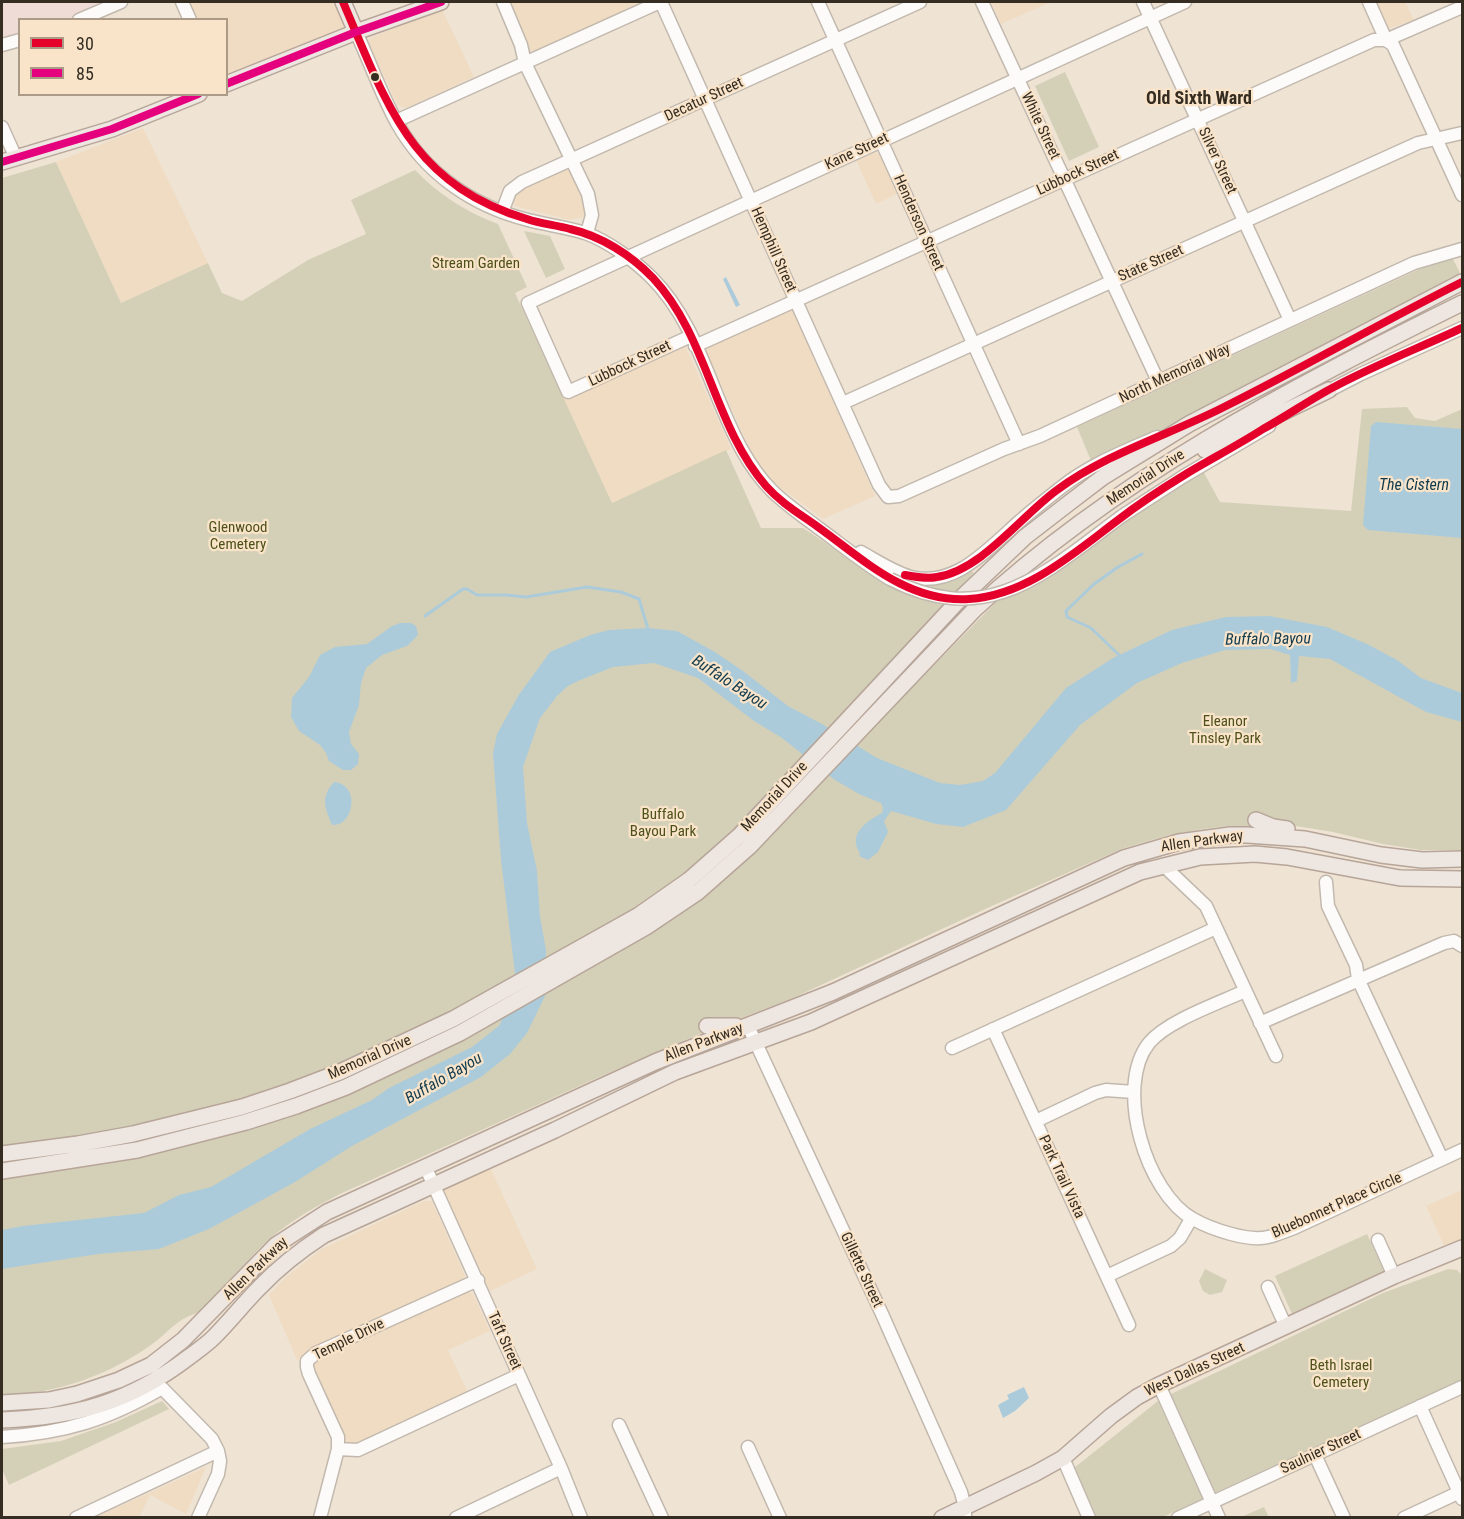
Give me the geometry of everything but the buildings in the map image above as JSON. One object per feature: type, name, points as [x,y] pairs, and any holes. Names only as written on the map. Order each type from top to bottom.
[{"type":"main road","points":[[343,2],[357,32]]},
{"type":"main road","points":[[228,83],[357,32],[441,2]]},
{"type":"main road","points":[[9,160],[112,129],[194,96]]},
{"type":"main road","name":"Memorial Drive","points":[[2,1171],[126,1152],[197,1136],[246,1122],[346,1087],[460,1033],[646,927],[698,892],[749,847],[785,799],[875,702],[961,598],[1025,537],[1103,477],[1189,424],[1462,282]]},
{"type":"main road","name":"Memorial Drive","points":[[875,702],[1005,581],[1082,521],[1142,479],[1245,416],[1462,303]]},
{"type":"main road","points":[[1142,479],[1329,390]]},
{"type":"main road","name":"Memorial Drive","points":[[2,1154],[78,1144],[192,1121],[290,1091],[361,1063],[453,1019],[639,915],[689,880],[785,799]]},
{"type":"main road","points":[[1256,820],[1274,827],[1322,834],[1361,851]]},
{"type":"main road","name":"Allen Parkway","points":[[2,1402],[49,1400],[77,1394],[119,1380],[151,1365],[183,1340],[276,1245],[344,1203],[655,1062],[833,992],[1101,867],[1160,846],[1230,835],[1305,839],[1361,851],[1422,860],[1462,859]]},
{"type":"main road","name":"Allen Parkway","points":[[2,1420],[48,1418],[126,1397],[170,1371],[212,1340],[260,1287],[296,1254],[324,1235],[555,1130],[675,1072],[811,1022],[1119,880],[1163,865],[1218,856],[1273,855],[1400,878],[1462,879]]},
{"type":"main road","points":[[707,1026],[748,1026]]},
{"type":"main road","name":"West Dallas Street","points":[[942,1518],[965,1512],[1063,1458],[1111,1416],[1137,1397],[1159,1385],[1394,1276],[1462,1248]]},
{"type":"main road","points":[[162,1388],[182,1374],[212,1340]]},
{"type":"street","points":[[84,18],[121,2]]},
{"type":"street","points":[[182,2],[189,18]]},
{"type":"street","points":[[503,2],[521,45],[525,63],[588,194],[592,215],[587,234]]},
{"type":"street","points":[[396,121],[660,2]]},
{"type":"street","name":"Hemphill Street","points":[[660,2],[879,485],[888,497]]},
{"type":"street","name":"Henderson Street","points":[[818,2],[1019,444]]},
{"type":"street","name":"Decatur Street","points":[[502,212],[514,186],[920,2]]},
{"type":"street","name":"White Street","points":[[982,2],[1158,381]]},
{"type":"street","name":"Silver Street","points":[[1143,2],[1290,320]]},
{"type":"street","name":"Kane Street","points":[[568,392],[528,303],[1185,2]]},
{"type":"street","points":[[1369,2],[1386,40],[1394,45],[1462,195]]},
{"type":"street","name":"Lubbock Street","points":[[568,392],[796,301],[1197,118],[1374,40],[1386,40],[1462,7]]},
{"type":"street","points":[[357,32],[396,121],[424,160],[441,177],[472,199],[502,212],[587,234],[629,257],[653,279],[670,300],[693,341],[741,449],[760,480],[781,501],[855,556],[908,588],[938,597],[971,599],[998,594],[1018,587],[1047,572],[1122,516],[1184,476],[1329,390],[1462,328]]},
{"type":"street","points":[[2,45],[18,41]]},
{"type":"street","points":[[2,127],[9,160]]},
{"type":"street","name":"State Street","points":[[843,403],[1418,143],[1462,133]]},
{"type":"street","name":"North Memorial Way","points":[[888,497],[899,496],[1040,436],[1414,263],[1434,255],[1462,249]]},
{"type":"street","points":[[821,529],[902,574],[920,578],[954,573],[979,558],[1042,502],[1075,478],[1122,452],[1189,424]]},
{"type":"street","points":[[1163,865],[1206,906],[1276,1056]]},
{"type":"street","points":[[1326,882],[1328,906],[1356,965],[1358,979],[1442,1159]]},
{"type":"street","points":[[952,1048],[1216,928]]},
{"type":"street","points":[[1260,1023],[1444,943],[1454,941],[1462,946]]},
{"type":"street","name":"Bluebonnet Place Circle","points":[[1245,991],[1166,1028],[1149,1043],[1141,1057],[1134,1092],[1137,1126],[1150,1165],[1168,1195],[1191,1219],[1238,1236],[1266,1238],[1294,1228],[1462,1150]]},
{"type":"street","name":"Gillette Street","points":[[748,1026],[961,1491],[965,1512]]},
{"type":"street","name":"Park Trail Vista","points":[[993,1029],[1129,1325]]},
{"type":"street","points":[[1036,1121],[1095,1093],[1106,1090],[1134,1092]]},
{"type":"street","name":"Taft Street","points":[[425,1166],[561,1468],[580,1518]]},
{"type":"street","points":[[1107,1276],[1171,1246],[1180,1238],[1191,1219]]},
{"type":"street","points":[[1378,1240],[1394,1276]]},
{"type":"street","name":"Temple Drive","points":[[320,1518],[339,1437],[306,1367],[307,1360],[311,1356],[478,1280]]},
{"type":"street","points":[[1268,1287],[1286,1327]]},
{"type":"street","points":[[338,1449],[358,1450],[519,1375]]},
{"type":"street","points":[[1159,1385],[1219,1518]]},
{"type":"street","name":"Saulnier Street","points":[[1178,1518],[1462,1387]]},
{"type":"street","points":[[2,1437],[32,1435],[93,1421],[128,1407],[162,1388],[212,1439],[218,1450],[220,1461],[218,1474],[198,1518]]},
{"type":"street","points":[[1404,1518],[1462,1494],[1420,1406]]},
{"type":"street","points":[[619,1425],[662,1518]]},
{"type":"street","points":[[748,1447],[780,1518]]},
{"type":"street","points":[[76,1518],[218,1450]]},
{"type":"street","points":[[1315,1455],[1344,1518]]},
{"type":"street","points":[[1063,1458],[1089,1518]]},
{"type":"street","points":[[456,1518],[561,1468]]},
{"type":"shaded area","points":[[2,2],[112,2],[72,18],[18,18],[18,35],[2,40]]},
{"type":"shaded area","points":[[182,2],[342,2],[356,32],[228,84],[228,18],[190,18]]},
{"type":"shaded area","points":[[510,2],[647,2],[535,52],[530,51]]},
{"type":"shaded area","points":[[991,2],[1051,2],[1001,24]]},
{"type":"shaded area","points":[[1373,2],[1405,2],[1414,20],[1386,29]]},
{"type":"shaded area","points":[[442,9],[474,77],[406,108],[402,107],[397,104],[369,44],[369,39]]},
{"type":"shaded area","points":[[143,128],[208,263],[121,303],[56,162]]},
{"type":"shaded area","points":[[873,151],[880,155],[897,194],[876,204],[855,158]]},
{"type":"shaded area","points":[[563,169],[570,170],[577,182],[584,203],[583,217],[570,220],[515,206],[513,197],[519,189]]},
{"type":"shaded area","points":[[792,309],[875,496],[823,519],[777,485],[761,468],[746,441],[705,349]]},
{"type":"shaded area","points":[[684,343],[731,449],[612,503],[563,397]]},
{"type":"shaded area","points":[[490,1167],[537,1269],[490,1291],[442,1189]]},
{"type":"shaded area","points":[[1462,1190],[1462,1240],[1444,1245],[1426,1206]]},
{"type":"shaded area","points":[[424,1201],[432,1201],[465,1276],[463,1281],[297,1360],[269,1295],[286,1277],[322,1249]]},
{"type":"shaded area","points":[[467,1291],[473,1294],[490,1331],[448,1350],[468,1393],[352,1447],[345,1444],[311,1369],[312,1363]]},
{"type":"shaded area","points":[[206,1467],[186,1514],[150,1495],[139,1517],[96,1517]]},
{"type":"green space","points":[[1065,72],[1099,147],[1069,161],[1035,86]]},
{"type":"green space","points":[[56,162],[121,303],[208,263],[222,293],[242,301],[308,260],[366,234],[351,200],[415,170],[453,201],[498,224],[527,287],[515,293],[612,503],[726,450],[761,528],[803,528],[892,587],[904,579],[922,583],[939,583],[955,579],[971,570],[974,573],[853,701],[877,723],[998,600],[1034,586],[1066,567],[1127,521],[1203,471],[1220,502],[1351,511],[1362,409],[1407,407],[1415,418],[1435,421],[1462,409],[1462,850],[1421,850],[1283,824],[1267,828],[1228,826],[1203,829],[1166,836],[1124,848],[793,998],[697,1035],[597,1078],[340,1194],[278,1232],[253,1255],[212,1303],[180,1321],[138,1354],[101,1373],[63,1387],[2,1396],[2,178]]},
{"type":"green space","points":[[524,231],[550,236],[565,269],[546,278]]},
{"type":"green space","points":[[1453,259],[1460,273],[1153,435],[1092,463],[1077,427],[1435,262]]},
{"type":"green space","points":[[1367,1234],[1384,1271],[1292,1314],[1275,1276]]},
{"type":"green space","points":[[1205,1269],[1227,1280],[1222,1292],[1210,1295],[1203,1291],[1199,1281]]},
{"type":"green space","name":"Beth Israel Cemetery","points":[[1448,1269],[1457,1270],[1462,1275],[1462,1380],[1212,1494],[1169,1395],[1383,1293]]},
{"type":"green space","points":[[162,1401],[169,1409],[9,1485],[2,1469],[2,1449],[61,1441],[116,1422]]},
{"type":"green space","points":[[1158,1401],[1203,1499],[1163,1517],[1097,1517],[1074,1468]]},
{"type":"green space","points":[[1264,1507],[1269,1517],[1241,1517]]},
{"type":"water","points":[[726,277],[740,305],[736,307],[723,279]]},
{"type":"water","name":"The Cistern","points":[[1376,422],[1462,429],[1462,538],[1368,530],[1363,525],[1371,426]]},
{"type":"water","name":"Buffalo Bayou","points":[[1269,616],[1327,627],[1397,660],[1421,678],[1462,693],[1462,722],[1426,712],[1330,659],[1299,656],[1297,681],[1291,683],[1290,655],[1270,649],[1225,650],[1182,663],[1137,683],[1080,725],[1006,810],[963,827],[936,824],[891,811],[884,821],[888,832],[878,852],[868,860],[859,856],[857,834],[865,824],[882,813],[881,803],[835,780],[782,738],[754,721],[698,678],[654,663],[613,667],[568,686],[540,718],[523,767],[527,823],[537,871],[540,917],[546,950],[545,996],[527,1033],[510,1054],[481,1077],[352,1146],[295,1182],[209,1229],[159,1249],[98,1254],[2,1269],[2,1230],[144,1213],[179,1195],[211,1187],[310,1129],[372,1100],[389,1088],[472,1047],[500,1025],[515,973],[501,860],[493,753],[497,734],[518,696],[550,652],[590,635],[609,630],[648,628],[677,631],[715,652],[788,706],[877,758],[940,783],[960,785],[983,781],[995,773],[1066,688],[1113,658],[1172,630],[1226,617]]},
{"type":"water","points":[[400,623],[411,623],[416,626],[418,635],[407,646],[382,655],[366,668],[361,683],[359,705],[349,732],[351,744],[359,754],[358,764],[351,770],[343,770],[329,761],[320,745],[299,731],[291,717],[292,698],[309,677],[320,655],[335,647],[367,644]]},
{"type":"water","points":[[334,782],[343,785],[348,790],[351,805],[345,819],[340,824],[332,825],[327,813],[325,798]]},
{"type":"water","points":[[1024,1387],[1029,1398],[1003,1418],[998,1405],[1009,1399],[1007,1395]]},
{"type":"waterway","points":[[1120,656],[1091,628],[1067,617],[1066,611],[1094,584],[1142,554]]},
{"type":"waterway","points":[[425,616],[463,589],[477,595],[526,597],[587,587],[621,592],[639,599],[648,629]]},
{"type":"transit line","name":"30","points":[[343,2],[390,106],[408,136],[429,162],[455,185],[487,204],[532,221],[593,236],[615,247],[644,270],[671,301],[686,327],[734,436],[748,462],[766,486],[784,503],[870,565],[907,587],[926,594],[969,599],[1011,590],[1030,581],[1067,558],[1160,490],[1316,397],[1365,371],[1462,328]]},
{"type":"transit line","name":"85","points":[[228,83],[356,32],[441,2]]},
{"type":"transit line","name":"85","points":[[2,162],[112,129],[193,96]]},
{"type":"transit line","name":"30","points":[[905,575],[937,577],[970,564],[1000,541],[1043,501],[1096,465],[1224,407],[1462,282]]},
{"type":"district","name":"Old Sixth Ward","points":[[1199,99]]},
{"type":"park label","name":"Stream Garden","points":[[476,264]]},
{"type":"park label","name":"Glenwood Cemetery","points":[[238,536]]},
{"type":"park label","name":"Eleanor Tinsley Park","points":[[1225,730]]},
{"type":"park label","name":"Buffalo Bayou Park","points":[[663,824]]}]
